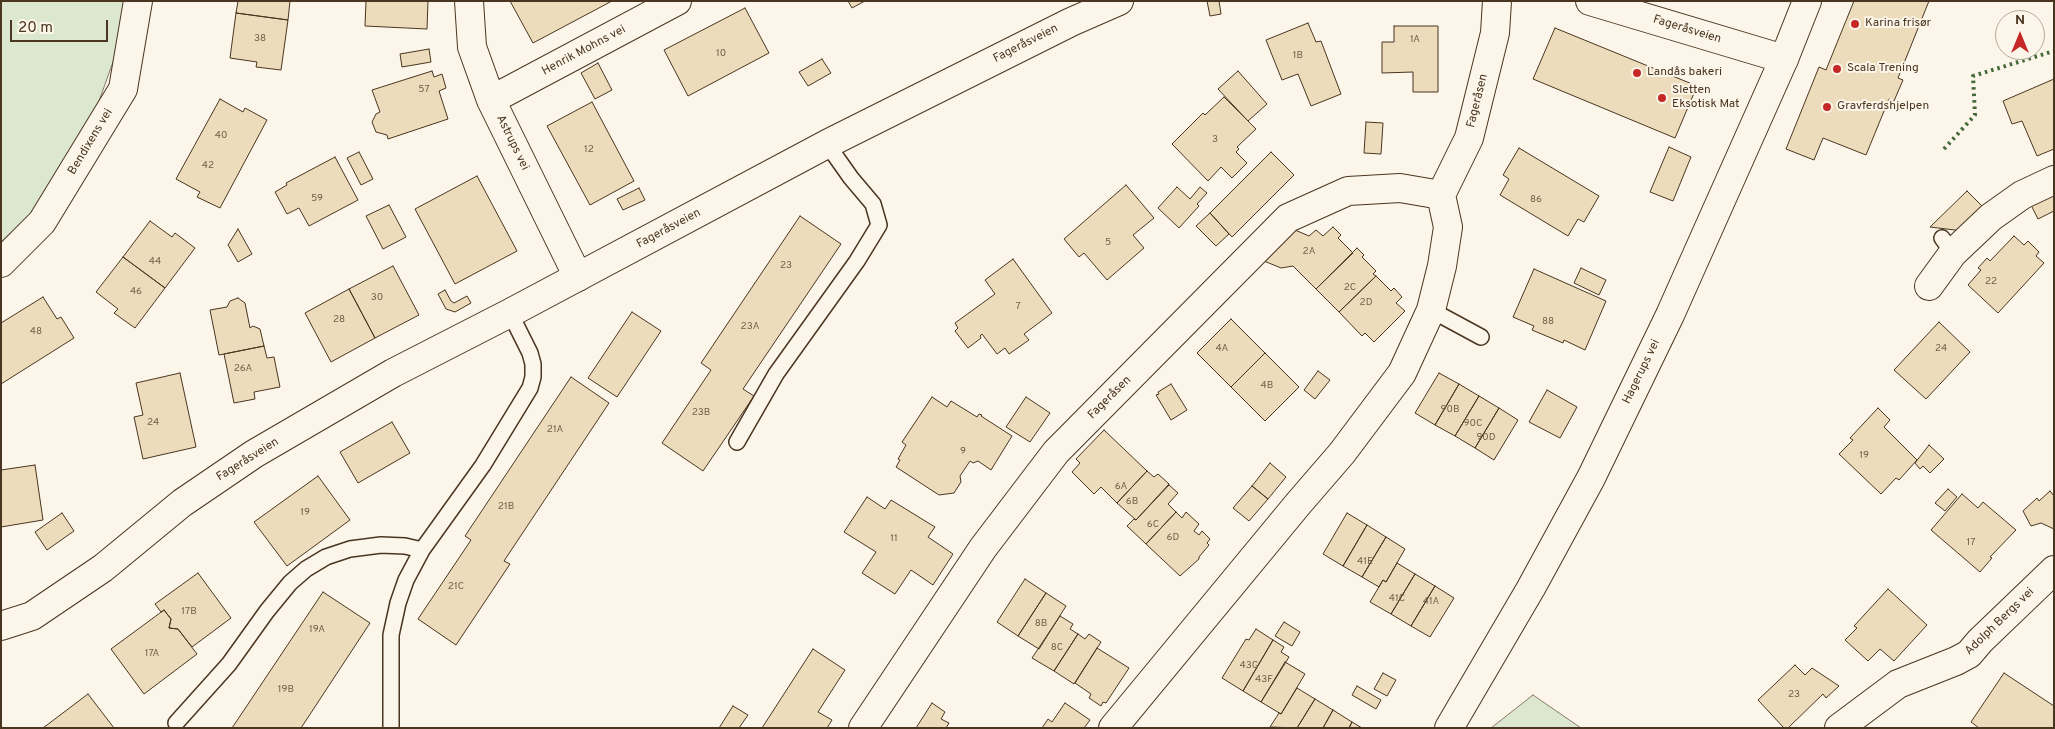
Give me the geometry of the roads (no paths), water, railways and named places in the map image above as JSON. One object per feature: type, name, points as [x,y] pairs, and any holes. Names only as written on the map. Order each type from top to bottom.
[{"type":"street","name":"Bendixens vei","points":[[1,263],[42,222],[123,89],[138,1]]},
{"type":"street","name":"Astrups vei","points":[[469,1],[472,47],[491,100],[578,278]]},
{"type":"street","name":"Henrik Mohns vei","points":[[491,100],[676,1]]},
{"type":"street","name":"Fageråsveien","points":[[1,626],[32,616],[103,568],[182,503],[254,454],[393,373],[578,278],[827,144],[1071,22],[1119,1]]},
{"type":"street","name":"Fageråsen","points":[[863,728],[983,548],[1056,452],[1288,218],[1348,191],[1400,188],[1441,195],[1469,138],[1495,33],[1497,1]]},
{"type":"street","name":"Fageråsveien","points":[[1590,1],[1784,59]]},
{"type":"street","name":"Hagerups vei","points":[[1449,728],[1531,588],[1590,478],[1670,314],[1784,59],[1807,1]]},
{"type":"street","points":[[1929,286],[1947,246],[2022,195],[2054,180]]},
{"type":"street","points":[[1113,728],[1342,453],[1402,373],[1431,310],[1442,266],[1448,227],[1441,195]]},
{"type":"street","name":"Adolph Bergs vei","points":[[1839,728],[1898,684],[1969,654],[1980,641],[2054,570]]},
{"type":"lane","points":[[737,442],[776,374],[857,261],[879,225],[873,204],[851,178],[827,144]]},
{"type":"lane","points":[[1431,310],[1481,337]]},
{"type":"lane","points":[[391,728],[391,635],[398,603],[406,580],[422,550],[488,458],[530,388],[533,377],[533,364],[530,353],[510,313]]},
{"type":"lane","points":[[176,723],[229,664],[284,590],[306,569],[326,557],[350,549],[381,545],[406,546],[422,550]]},
{"type":"place","name":"Karina frisør","points":[[1855,24]]},
{"type":"place","name":"Scala Trening","points":[[1837,69]]},
{"type":"place","name":"Landås bakeri","points":[[1637,73]]},
{"type":"place","name":"Sletten Eksotisk Mat","points":[[1662,98]]},
{"type":"place","name":"Gravferdshjelpen","points":[[1827,107]]}]
